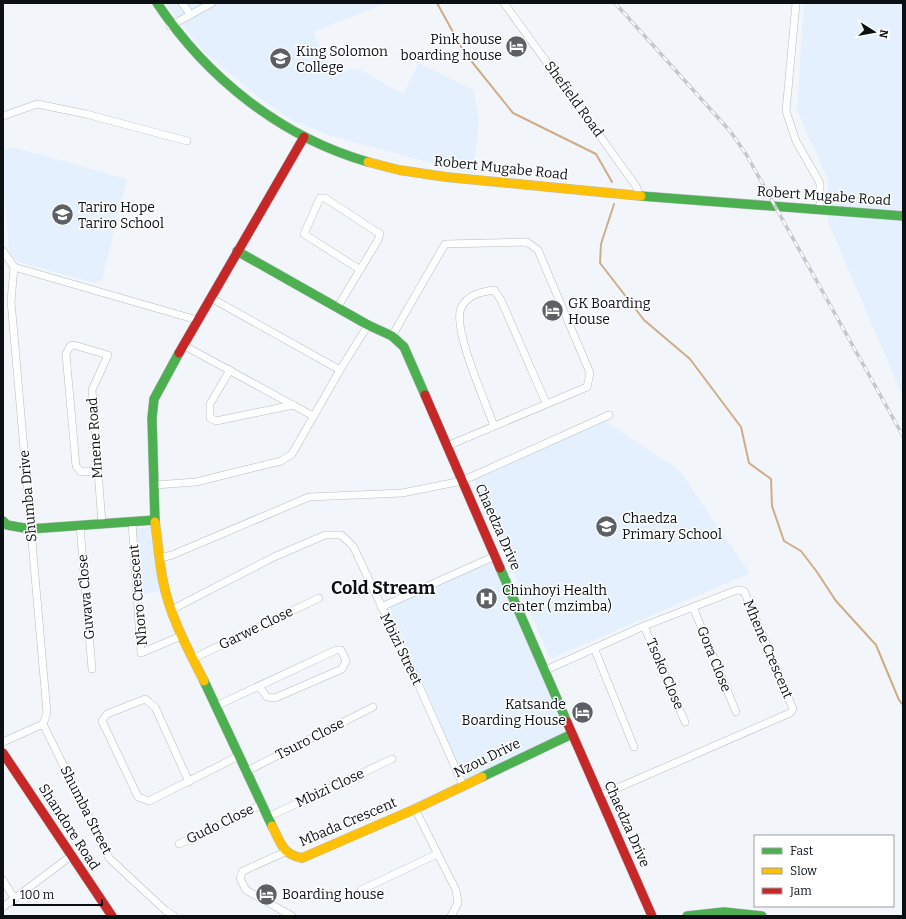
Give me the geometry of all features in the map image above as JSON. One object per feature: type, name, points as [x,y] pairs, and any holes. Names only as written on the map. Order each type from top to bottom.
[{"type":"street","name":"Robert Mugabe Road","points":[[157,3],[170,26],[226,85],[268,117],[304,137],[352,158],[402,172],[640,196],[903,216]]},
{"type":"street","points":[[182,3],[190,14]]},
{"type":"street","points":[[170,26],[212,3]]},
{"type":"street","name":"Shefield Road","points":[[504,3],[636,186],[640,196]]},
{"type":"street","points":[[796,3],[786,111],[796,141],[809,161],[820,183],[820,210]]},
{"type":"street","points":[[3,116],[37,104],[86,114],[187,141]]},
{"type":"street","points":[[292,916],[246,890],[240,878],[243,871],[288,854],[261,805],[247,771],[181,636],[171,610],[163,581],[155,520],[156,485],[152,418],[154,398],[197,320],[304,137]]},
{"type":"street","points":[[338,308],[378,240],[380,234],[325,198],[320,198],[304,234],[360,269]]},
{"type":"street","points":[[392,336],[445,244],[527,242],[538,250],[590,373],[586,387],[546,402],[447,446]]},
{"type":"street","points":[[3,251],[14,267],[197,320]]},
{"type":"street","name":"Chaedza Drive","points":[[237,251],[368,325],[392,336],[404,347],[652,916]]},
{"type":"street","name":"Shumba Drive","points":[[14,267],[12,301],[30,529],[47,713],[43,724]]},
{"type":"street","points":[[494,426],[461,335],[458,318],[461,307],[474,293],[494,290],[501,300],[546,402]]},
{"type":"street","points":[[211,298],[340,370]]},
{"type":"street","points":[[156,485],[196,482],[281,461],[292,454],[340,370],[368,325]]},
{"type":"street","name":"Mnene Road","points":[[97,472],[81,472],[76,466],[66,354],[70,346],[74,345],[108,356],[92,390],[102,524]]},
{"type":"street","points":[[183,345],[313,416]]},
{"type":"street","points":[[230,370],[210,404],[210,418],[216,421],[293,405]]},
{"type":"street","points":[[160,558],[172,555],[309,497],[402,493],[462,481],[609,415]]},
{"type":"street","points":[[3,522],[7,525],[30,529],[155,520]]},
{"type":"street","name":"Nhoro Crescent","points":[[132,522],[141,653],[181,636]]},
{"type":"street","name":"Guvava Close","points":[[80,526],[92,669]]},
{"type":"street","name":"Mbizi Street","points":[[171,610],[274,558],[325,535],[341,535],[352,546],[416,678],[463,785]]},
{"type":"street","points":[[381,607],[495,556]]},
{"type":"street","name":"Mhene Crescent","points":[[546,670],[644,626],[737,590],[744,591],[793,709],[790,713],[600,796]]},
{"type":"street","name":"Garwe Close","points":[[192,659],[319,598]]},
{"type":"street","name":"Gora Close","points":[[693,607],[736,712]]},
{"type":"street","name":"Tsoko Close","points":[[644,626],[685,722]]},
{"type":"street","points":[[594,648],[634,747]]},
{"type":"street","points":[[216,706],[336,650],[341,650],[346,661],[342,669],[274,698],[267,697],[259,686]]},
{"type":"street","points":[[189,782],[155,707],[145,699],[107,714],[102,721],[138,797],[149,801],[189,782],[239,756]]},
{"type":"street","name":"Tsuro Close","points":[[247,771],[373,707]]},
{"type":"street","points":[[3,742],[43,724]]},
{"type":"street","name":"Shumba Street","points":[[43,724],[109,858],[165,910],[174,916]]},
{"type":"street","name":"Nzou Drive","points":[[415,809],[572,734]]},
{"type":"street","name":"Shandore Road","points":[[3,754],[112,916]]},
{"type":"street","name":"Mbizi Close","points":[[268,817],[392,759]]},
{"type":"street","name":"Gudo Close","points":[[179,844],[261,805]]},
{"type":"street","points":[[415,809],[456,890],[458,903],[451,916]]},
{"type":"street","name":"Mbada Crescent","points":[[288,854],[302,858],[415,809]]},
{"type":"street","points":[[362,890],[437,854]]},
{"type":"street","points":[[3,907],[71,856]]},
{"type":"street","points":[[3,880],[14,898]]},
{"type":"street","points":[[687,916],[707,913],[750,913],[762,916]]},
{"type":"shaded area","points":[[165,3],[387,3],[313,32],[331,72],[359,69],[403,94],[419,63],[473,90],[479,119],[473,174],[335,137],[295,122],[261,99],[204,52]]},
{"type":"shaded area","points":[[804,3],[903,3],[903,397],[828,222],[828,180],[797,110]]},
{"type":"shaded area","name":"Tariro Hope Tariro School","points":[[13,147],[127,179],[102,280],[94,283],[18,262],[9,252],[3,178],[3,150]]},
{"type":"shaded area","name":"Chaedza Primary School","points":[[605,421],[679,470],[750,573],[550,659],[474,479]]},
{"type":"shaded area","points":[[154,527],[159,591],[139,595],[135,528]]},
{"type":"shaded area","points":[[494,558],[570,731],[465,780],[389,606]]},
{"type":"waterway","points":[[437,3],[464,52],[513,113],[596,154],[612,182]]},
{"type":"waterway","points":[[614,204],[601,244],[600,263],[644,320],[690,359],[741,427],[749,463],[771,479],[772,506],[784,541],[801,551],[836,601],[876,645],[899,700],[903,705]]},
{"type":"railway","points":[[615,3],[730,131],[746,154],[903,436]]},
{"type":"traffic: fast","points":[[157,3],[199,56],[223,80],[249,101],[276,120],[305,137],[336,151],[368,162]]},
{"type":"traffic: fast","points":[[641,196],[903,216]]},
{"type":"traffic: fast","points":[[237,251],[368,325],[392,336],[404,347],[425,395]]},
{"type":"traffic: fast","points":[[155,522],[152,418],[154,399],[179,353]]},
{"type":"traffic: fast","points":[[3,521],[7,525],[30,529],[155,520]]},
{"type":"traffic: fast","points":[[500,568],[567,722]]},
{"type":"traffic: fast","points":[[204,681],[272,826]]},
{"type":"traffic: fast","points":[[482,777],[572,734]]},
{"type":"traffic: fast","points":[[687,916],[724,912],[762,916]]},
{"type":"traffic: slow","points":[[368,162],[399,170],[446,177],[641,196]]},
{"type":"traffic: slow","points":[[155,522],[162,574],[170,607],[180,632],[204,681]]},
{"type":"traffic: slow","points":[[272,826],[280,843],[286,851],[302,858],[415,809],[482,777]]},
{"type":"traffic: jam","points":[[179,353],[304,137]]},
{"type":"traffic: jam","points":[[425,395],[500,568]]},
{"type":"traffic: jam","points":[[567,722],[652,916]]},
{"type":"traffic: jam","points":[[3,753],[112,916]]},
{"type":"place","name":"Pink house boarding house","points":[[517,47]]},
{"type":"place","name":"King Solomon College","points":[[281,59]]},
{"type":"place","name":"Tariro Hope Tariro School","points":[[62,215]]},
{"type":"place","name":"GK Boarding House","points":[[553,311]]},
{"type":"place","name":"Chaedza Primary School","points":[[606,526]]},
{"type":"place","name":"Chinhoyi Health center ( mzimba)","points":[[487,598]]},
{"type":"place","name":"Katsande Boarding House","points":[[582,712]]},
{"type":"place","name":"Boarding house","points":[[266,894]]},
{"type":"district","name":"Cold Stream","points":[[383,588]]}]
